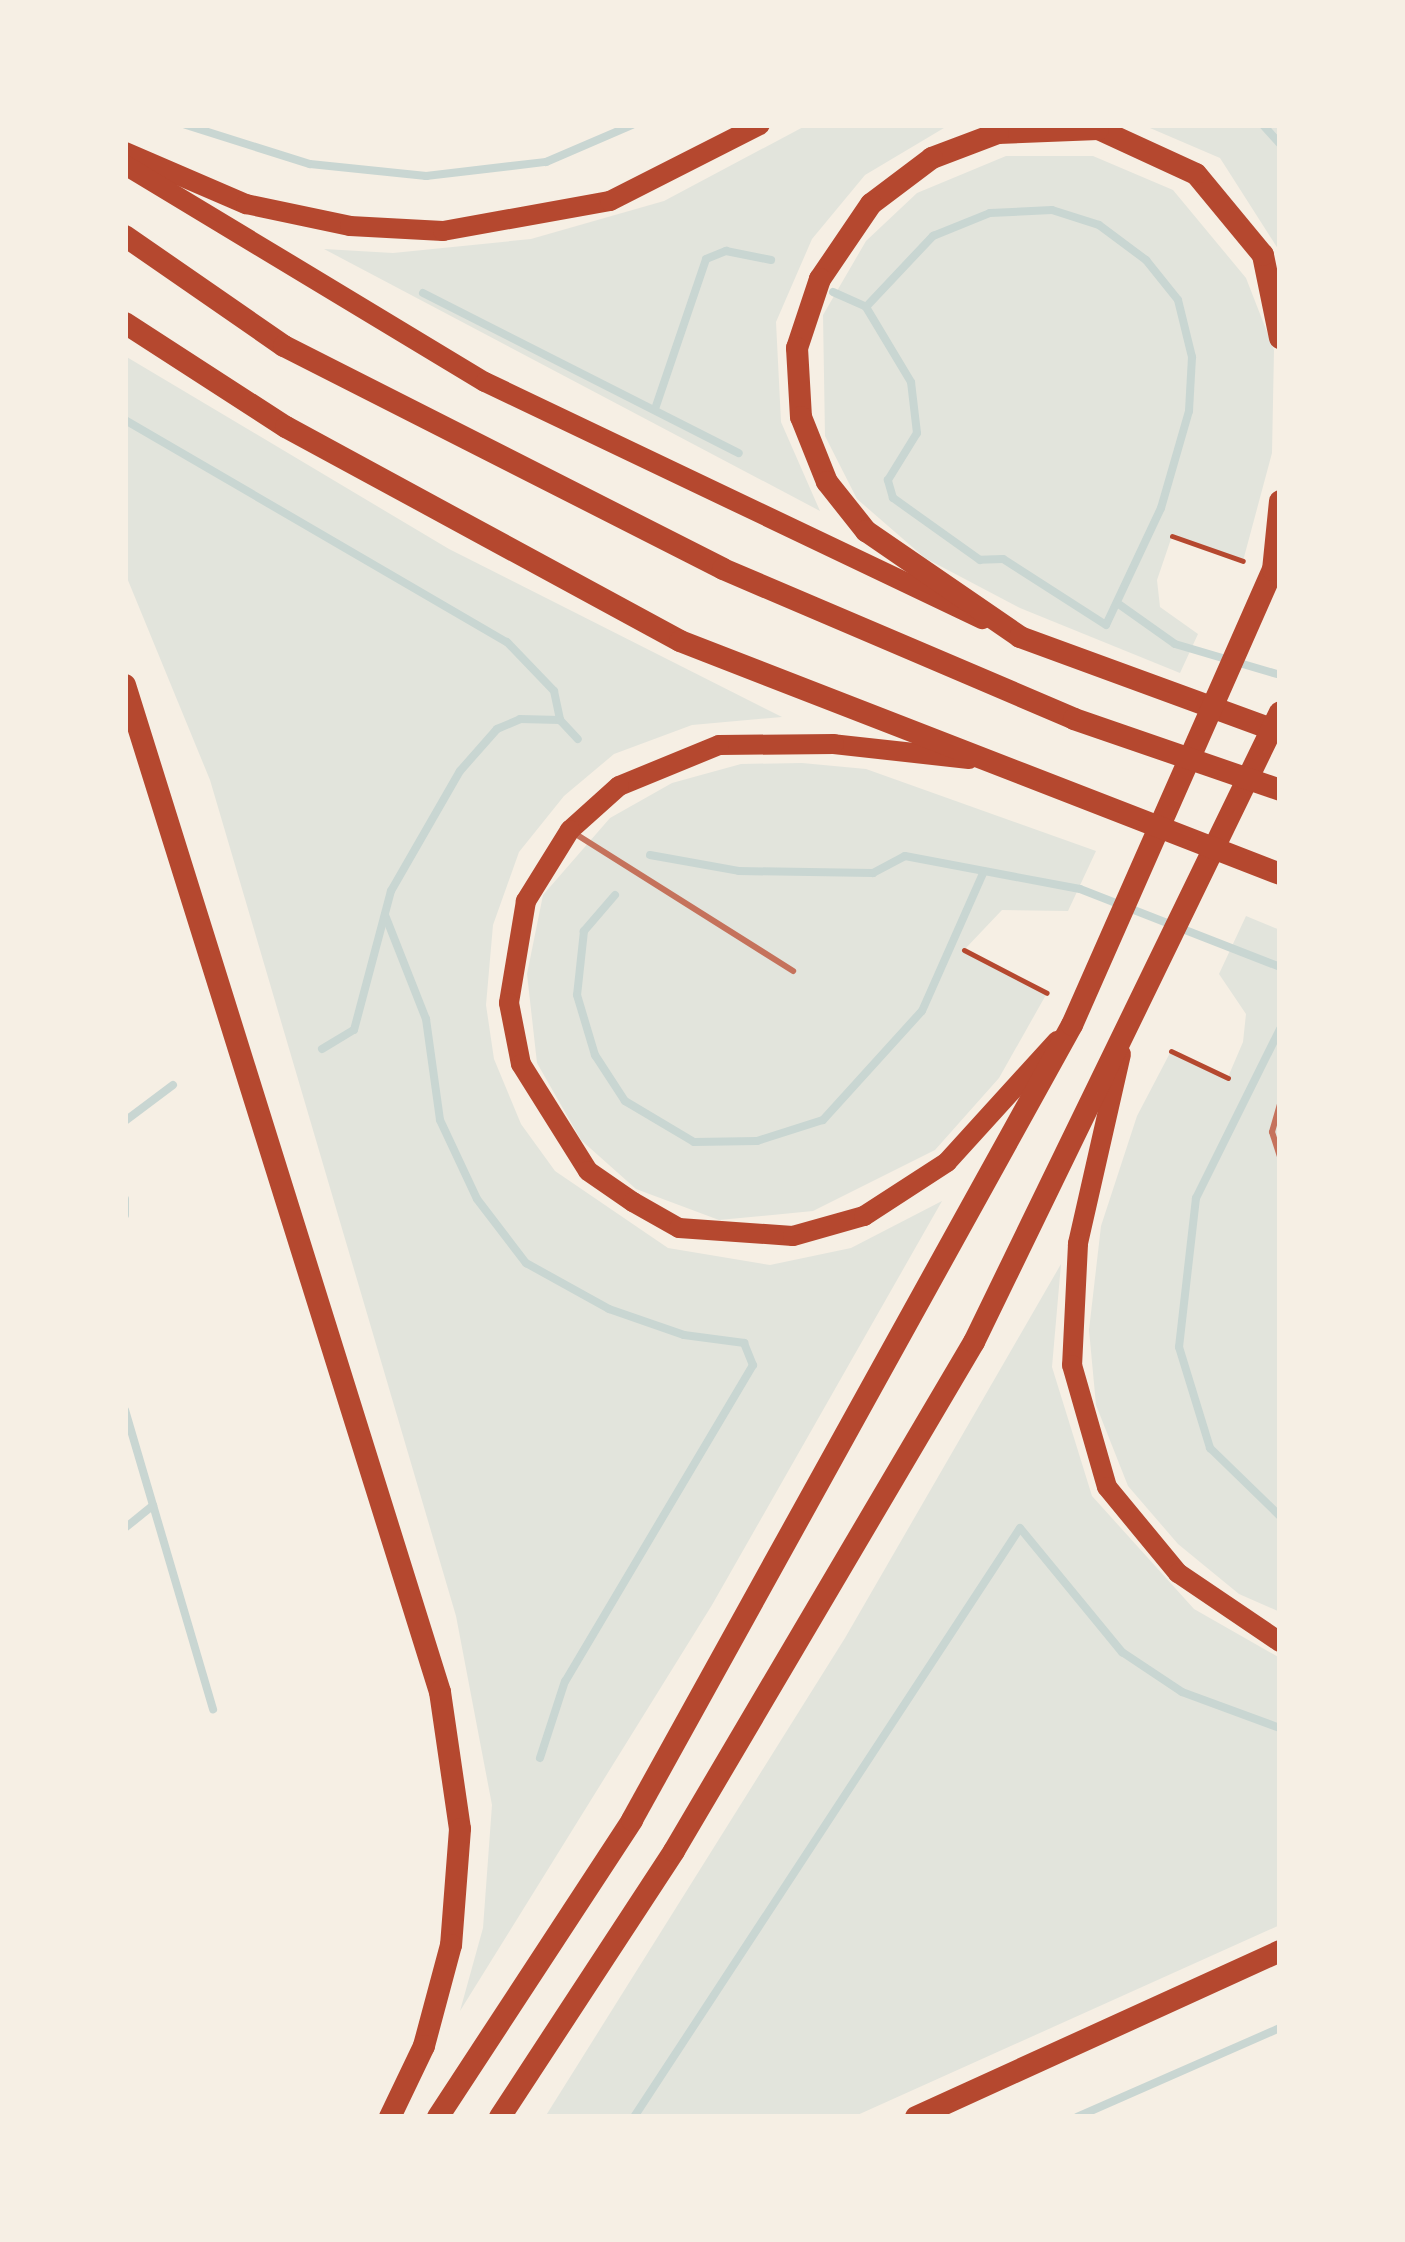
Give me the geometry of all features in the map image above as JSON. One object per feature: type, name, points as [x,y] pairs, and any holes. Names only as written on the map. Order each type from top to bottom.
[{"type":"highway","points":[[1280,338],[1263,255],[1196,174],[1098,129],[998,132],[932,158],[871,204],[820,279],[798,348],[801,418],[827,482],[866,530],[1020,637],[1280,732]]},
{"type":"highway","points":[[125,236],[284,346],[722,569],[1074,719],[1280,790]]},
{"type":"highway","points":[[125,323],[286,427],[680,640],[1280,874]]},
{"type":"highway","points":[[438,2117],[632,1820],[1072,1025],[1276,560],[1280,501]]},
{"type":"highway","points":[[125,684],[440,1692],[460,1829],[451,1946],[424,2046],[390,2117]]},
{"type":"highway","points":[[500,2117],[860,1545],[974,1342],[1280,712]]},
{"type":"highway","points":[[916,2117],[1280,1951]]},
{"type":"main road","points":[[125,152],[246,204],[350,226],[442,231],[610,201],[760,125]]},
{"type":"main road","points":[[125,165],[485,382],[1020,637]]},
{"type":"main road","points":[[985,760],[834,744],[720,746],[619,786],[570,830],[526,901],[512,954],[509,1003],[522,1064],[588,1171],[680,1228],[793,1236],[864,1216],[947,1162],[1072,1025]]},
{"type":"main road","points":[[1128,1029],[1078,1244],[1072,1365],[1106,1487],[1178,1573],[1280,1642]]},
{"type":"lane","points":[[570,830],[793,971]]},
{"type":"lane","points":[[1280,1104],[1272,1132],[1280,1156]]},
{"type":"path","points":[[1172,536],[1243,561]]},
{"type":"path","points":[[964,950],[1047,993]]},
{"type":"path","points":[[1171,1051],[1228,1078]]},
{"type":"shaded area","points":[[807,125],[949,125],[865,175],[812,239],[776,322],[781,422],[820,511],[324,249],[393,253],[531,239],[664,201]]},
{"type":"shaded area","points":[[1143,125],[1280,125],[1280,252],[1220,158]]},
{"type":"shaded area","points":[[1006,156],[1093,156],[1173,190],[1246,278],[1274,350],[1272,453],[1243,561],[1172,536],[1157,580],[1160,607],[1198,634],[1180,673],[1020,608],[925,558],[857,499],[825,436],[823,315],[866,241],[917,193]]},
{"type":"shaded area","points":[[125,356],[449,549],[782,717],[692,725],[614,754],[564,796],[519,852],[493,925],[486,1005],[494,1059],[521,1124],[555,1171],[668,1248],[770,1265],[851,1248],[942,1201],[712,1605],[460,2011],[483,1928],[492,1805],[456,1616],[210,780],[125,573]]},
{"type":"shaded area","points":[[802,763],[866,769],[1096,851],[1068,911],[1002,910],[964,950],[1047,993],[999,1078],[935,1150],[813,1211],[719,1220],[636,1189],[581,1140],[537,1063],[527,974],[543,895],[610,818],[672,783],[741,764]]},
{"type":"shaded area","points":[[1246,916],[1280,930],[1280,1612],[1239,1594],[1178,1544],[1128,1486],[1096,1405],[1089,1330],[1101,1226],[1137,1116],[1171,1051],[1228,1077],[1243,1042],[1246,1014],[1219,974]]},
{"type":"shaded area","points":[[1061,1264],[1052,1367],[1092,1496],[1194,1609],[1280,1658],[1280,1925],[853,2117],[545,2117],[845,1638]]},
{"type":"waterway","points":[[186,125],[310,164],[426,176],[546,162],[632,125]]},
{"type":"waterway","points":[[1263,125],[1280,144]]},
{"type":"waterway","points":[[833,292],[866,307],[933,236],[990,213],[1052,210],[1099,225],[1146,260],[1178,300],[1192,357],[1189,411],[1161,508],[1106,625],[1003,559],[980,560],[893,498],[888,480],[917,433],[911,382],[866,307]]},
{"type":"waterway","points":[[655,409],[706,259],[726,251],[771,260]]},
{"type":"waterway","points":[[423,293],[739,453]]},
{"type":"waterway","points":[[125,420],[507,642],[554,691],[560,720]]},
{"type":"waterway","points":[[1120,605],[1175,644],[1280,675]]},
{"type":"waterway","points":[[322,1049],[354,1030],[391,891],[460,771],[497,729],[520,719],[560,720],[578,739]]},
{"type":"waterway","points":[[650,855],[739,871],[873,873],[905,856],[1080,889],[1280,967]]},
{"type":"waterway","points":[[615,895],[584,931],[577,995],[595,1055],[625,1101],[694,1142],[757,1141],[823,1120],[922,1011],[984,871]]},
{"type":"waterway","points":[[385,915],[426,1019],[440,1120],[477,1199],[526,1263],[609,1309],[684,1335],[744,1343],[753,1365],[565,1681],[540,1758]]},
{"type":"waterway","points":[[1280,1029],[1196,1198],[1179,1347],[1210,1448],[1280,1516]]},
{"type":"waterway","points":[[125,1121],[173,1085]]},
{"type":"waterway","points":[[125,1199],[125,1215]]},
{"type":"waterway","points":[[125,1410],[213,1709]]},
{"type":"waterway","points":[[125,1528],[153,1505]]},
{"type":"waterway","points":[[634,2117],[1020,1528],[1122,1652],[1182,1692],[1280,1728]]},
{"type":"waterway","points":[[1077,2117],[1280,2028]]}]
